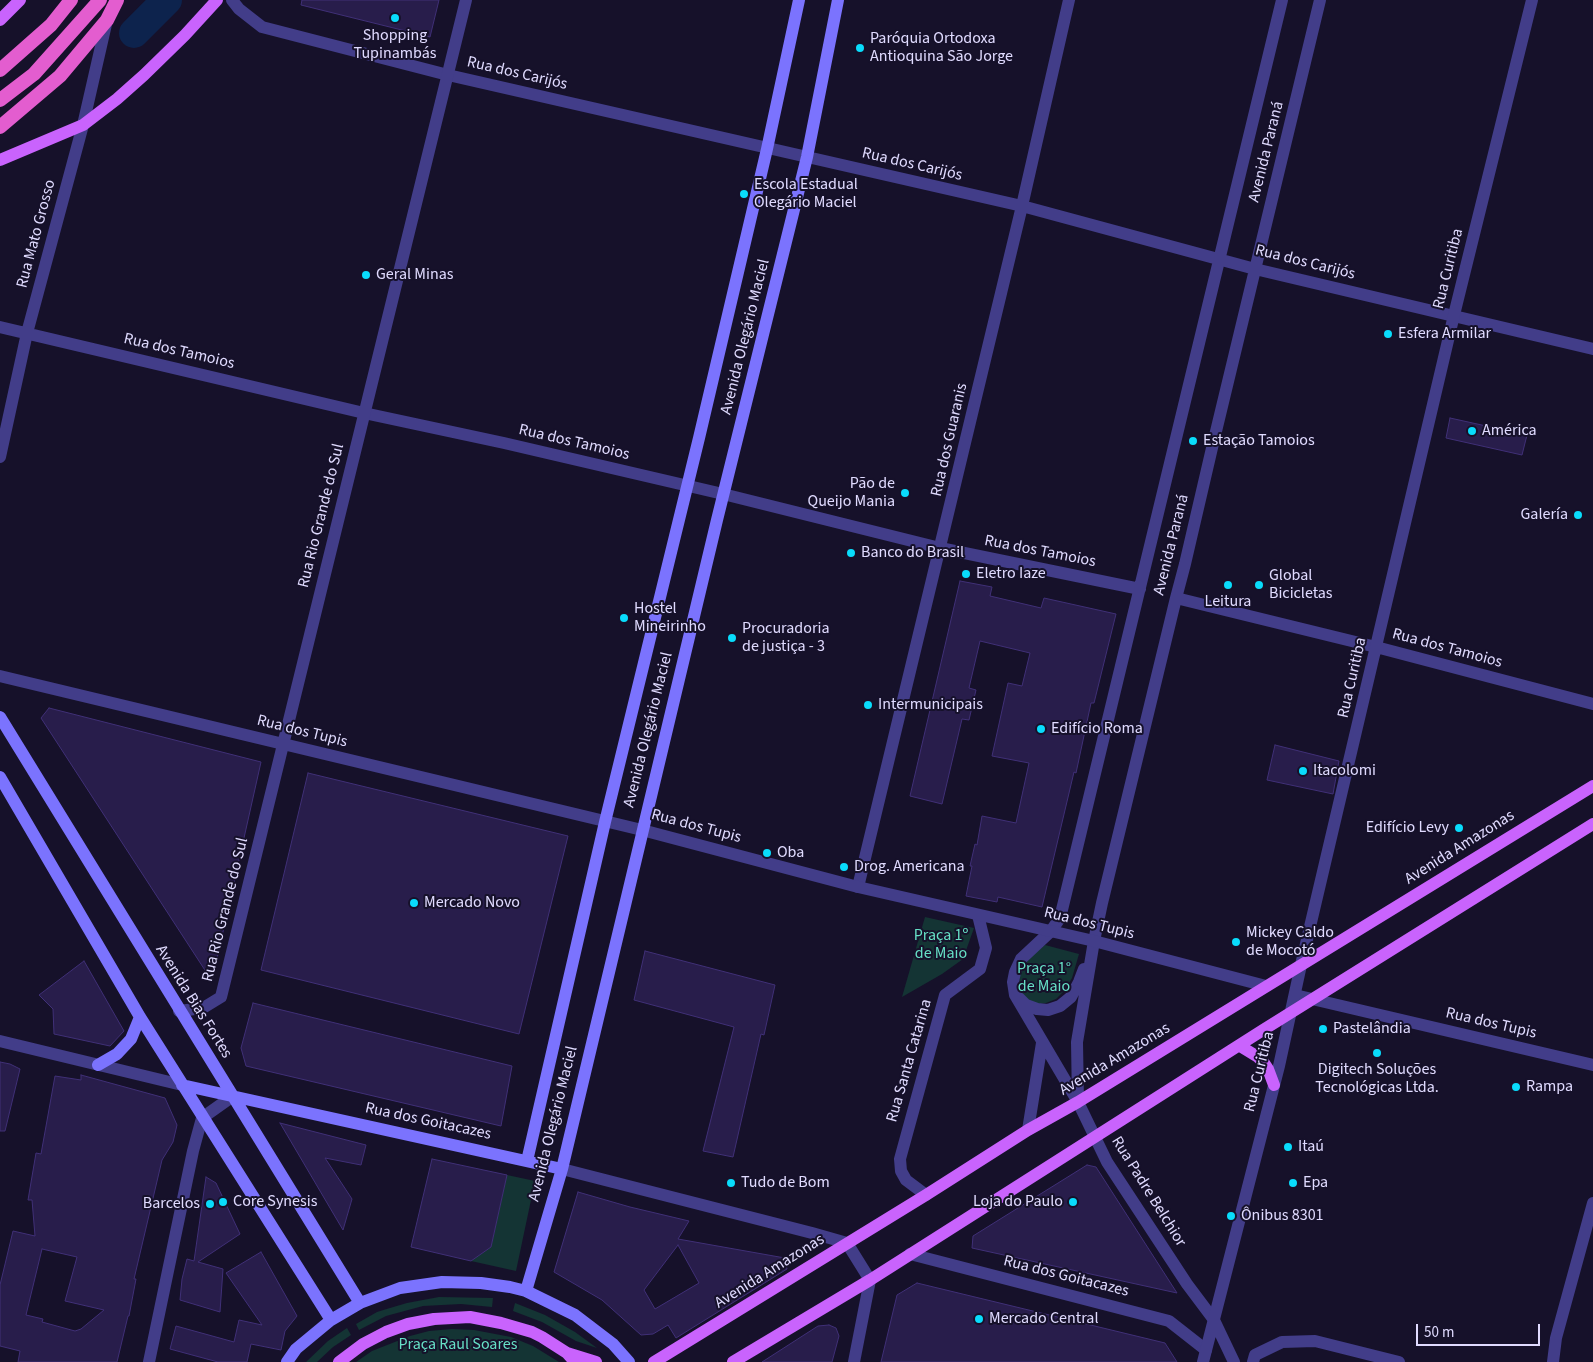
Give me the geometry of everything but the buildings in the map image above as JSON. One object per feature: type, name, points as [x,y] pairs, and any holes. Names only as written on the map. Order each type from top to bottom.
[{"type":"highway","points":[[0,70],[52,25],[71,0]]},
{"type":"highway","points":[[0,100],[34,74],[100,0]]},
{"type":"highway","points":[[0,127],[60,76],[107,20],[116,0]]},
{"type":"main road","points":[[0,20],[20,0]]},
{"type":"main road","points":[[0,160],[83,125],[144,75],[217,0]]},
{"type":"main road","name":"Avenida Olegário Maciel","points":[[527,1161],[605,822],[767,148],[799,0]]},
{"type":"main road","name":"Avenida Olegário Maciel","points":[[526,1291],[562,1169],[723,494],[807,158],[838,0]]},
{"type":"main road","name":"Avenida Bias Fortes","points":[[0,717],[360,1303]]},
{"type":"main road","points":[[0,777],[140,1017],[331,1320]]},
{"type":"main road","name":"Avenida Amazonas","points":[[654,1362],[1028,1130],[1078,1102],[1593,786]]},
{"type":"main road","points":[[732,1362],[870,1280],[1593,824]]},
{"type":"main road","points":[[98,1064],[117,1054],[131,1039],[140,1017]]},
{"type":"main road","points":[[1240,1046],[1264,1063],[1274,1085]]},
{"type":"main road","name":"Rua dos Goitacazes","points":[[182,1085],[562,1169]]},
{"type":"main road","points":[[287,1362],[296,1350],[331,1320],[360,1303],[400,1288],[442,1282],[482,1283],[526,1291],[575,1315],[613,1344],[629,1362]]},
{"type":"main road","points":[[339,1362],[363,1344],[386,1332],[408,1324],[443,1318],[470,1317],[501,1323],[537,1334],[571,1358],[596,1362]]},
{"type":"street","name":"Rua dos Carijós","points":[[232,0],[239,10],[262,27],[448,75],[1022,206],[1255,269],[1593,349]]},
{"type":"street","name":"Rua Rio Grande do Sul","points":[[179,1011],[203,1008],[221,997],[466,0]]},
{"type":"street","name":"Rua dos Guaranis","points":[[858,887],[1022,206],[1069,0]]},
{"type":"street","name":"Avenida Paraná","points":[[1096,1137],[1078,1102],[1015,994],[1014,972],[1021,959],[1051,931],[1060,918],[1282,0]]},
{"type":"street","name":"Avenida Paraná","points":[[1078,1102],[1077,1042],[1094,941],[1320,0]]},
{"type":"street","name":"Rua Curitiba","points":[[1204,1356],[1274,1085],[1454,315],[1532,0]]},
{"type":"street","name":"Rua Mato Grosso","points":[[0,457],[26,333],[83,125],[107,20]]},
{"type":"street","name":"Rua dos Tamoios","points":[[0,327],[364,413],[504,443],[723,494],[940,548],[1140,589]]},
{"type":"street","name":"Rua dos Tamoios","points":[[1176,598],[1376,647],[1593,704]]},
{"type":"street","name":"Rua dos Tupis","points":[[0,676],[642,830],[858,887],[1094,941],[1266,986]]},
{"type":"street","name":"Rua Santa Catarina","points":[[926,1194],[906,1180],[901,1171],[900,1158],[945,995],[980,969],[986,948],[978,915]]},
{"type":"street","points":[[1015,994],[1026,1005],[1037,1009],[1048,1010],[1060,1006],[1071,997],[1079,982],[1094,941]]},
{"type":"street","name":"Rua dos Tupis","points":[[1295,995],[1593,1065]]},
{"type":"street","name":"Rua dos Goitacazes","points":[[0,1041],[182,1085]]},
{"type":"street","points":[[1028,1130],[1042,1043]]},
{"type":"street","points":[[149,1362],[202,1118],[233,1096]]},
{"type":"street","name":"Rua Padre Belchior","points":[[1096,1137],[1113,1158],[1193,1278],[1234,1362]]},
{"type":"street","name":"Rua dos Goitacazes","points":[[562,1169],[847,1243]]},
{"type":"street","points":[[1553,1362],[1556,1338],[1593,1203]]},
{"type":"street","points":[[847,1243],[870,1280],[854,1362]]},
{"type":"street","name":"Rua dos Goitacazes","points":[[910,1254],[1169,1320],[1204,1356]]},
{"type":"street","points":[[1253,1362],[1255,1355],[1282,1342],[1315,1341],[1399,1362]]},
{"type":"green space","name":"Praça 1º de Maio","points":[[925,917],[974,928],[963,959],[942,974],[902,997]]},
{"type":"green space","name":"Praça 1° de Maio","points":[[1045,945],[1079,954],[1072,978],[1065,990],[1056,999],[1039,1004],[1030,1001],[1022,995],[1019,985],[1020,973],[1025,961]]},
{"type":"green space","points":[[507,1175],[535,1181],[516,1271],[471,1261],[491,1247]]},
{"type":"green space","points":[[439,1297],[493,1298],[492,1307],[461,1304],[423,1306],[386,1316],[359,1330],[356,1324],[377,1312],[407,1303]]},
{"type":"green space","points":[[515,1303],[545,1315],[575,1332],[597,1348],[576,1341],[542,1322],[513,1311]]},
{"type":"green space","points":[[347,1328],[351,1335],[333,1347],[317,1362],[306,1362],[328,1341]]},
{"type":"green space","name":"Praça Raul Soares","points":[[474,1330],[511,1337],[533,1346],[559,1362],[356,1362],[372,1351],[410,1336],[429,1331]]},
{"type":"waterway","points":[[134,33],[167,0]]},
{"type":"place","name":"Shopping Tupinambás","points":[[395,18]]},
{"type":"place","name":"Paróquia Ortodoxa Antioquina São Jorge","points":[[860,48]]},
{"type":"place","name":"Escola Estadual Olegário Maciel","points":[[744,194]]},
{"type":"place","name":"Geral Minas","points":[[366,275]]},
{"type":"place","name":"Esfera Armilar","points":[[1388,334]]},
{"type":"place","name":"América","points":[[1472,431]]},
{"type":"place","name":"Estação Tamoios","points":[[1193,441]]},
{"type":"place","name":"Pão de Queijo Mania","points":[[905,493]]},
{"type":"place","name":"Galería","points":[[1578,515]]},
{"type":"place","name":"Banco do Brasil","points":[[851,553]]},
{"type":"place","name":"Eletro Iaze","points":[[966,574]]},
{"type":"place","name":"Leitura","points":[[1228,585]]},
{"type":"place","name":"Global Bicicletas","points":[[1259,585]]},
{"type":"place","name":"Hostel Mineirinho","points":[[624,618]]},
{"type":"place","name":"Procuradoria de justiça - 3","points":[[732,638]]},
{"type":"place","name":"Intermunicipais","points":[[868,705]]},
{"type":"place","name":"Edifício Roma","points":[[1041,729]]},
{"type":"place","name":"Itacolomi","points":[[1303,771]]},
{"type":"place","name":"Edifício Levy","points":[[1459,828]]},
{"type":"place","name":"Oba","points":[[767,853]]},
{"type":"place","name":"Drog. Americana","points":[[844,867]]},
{"type":"place","name":"Mercado Novo","points":[[414,903]]},
{"type":"place","name":"Mickey Caldo de Mocotó","points":[[1236,942]]},
{"type":"place","name":"Pastelândia","points":[[1323,1029]]},
{"type":"place","name":"Digitech Soluções Tecnológicas Ltda.","points":[[1377,1053]]},
{"type":"place","name":"Rampa","points":[[1516,1087]]},
{"type":"place","name":"Itaú","points":[[1288,1147]]},
{"type":"place","name":"Tudo de Bom","points":[[731,1183]]},
{"type":"place","name":"Epa","points":[[1293,1183]]},
{"type":"place","name":"Core Synesis","points":[[223,1202]]},
{"type":"place","name":"Loja do Paulo","points":[[1073,1202]]},
{"type":"place","name":"Barcelos","points":[[210,1204]]},
{"type":"place","name":"Ônibus 8301","points":[[1231,1216]]},
{"type":"place","name":"Mercado Central","points":[[979,1319]]}]
